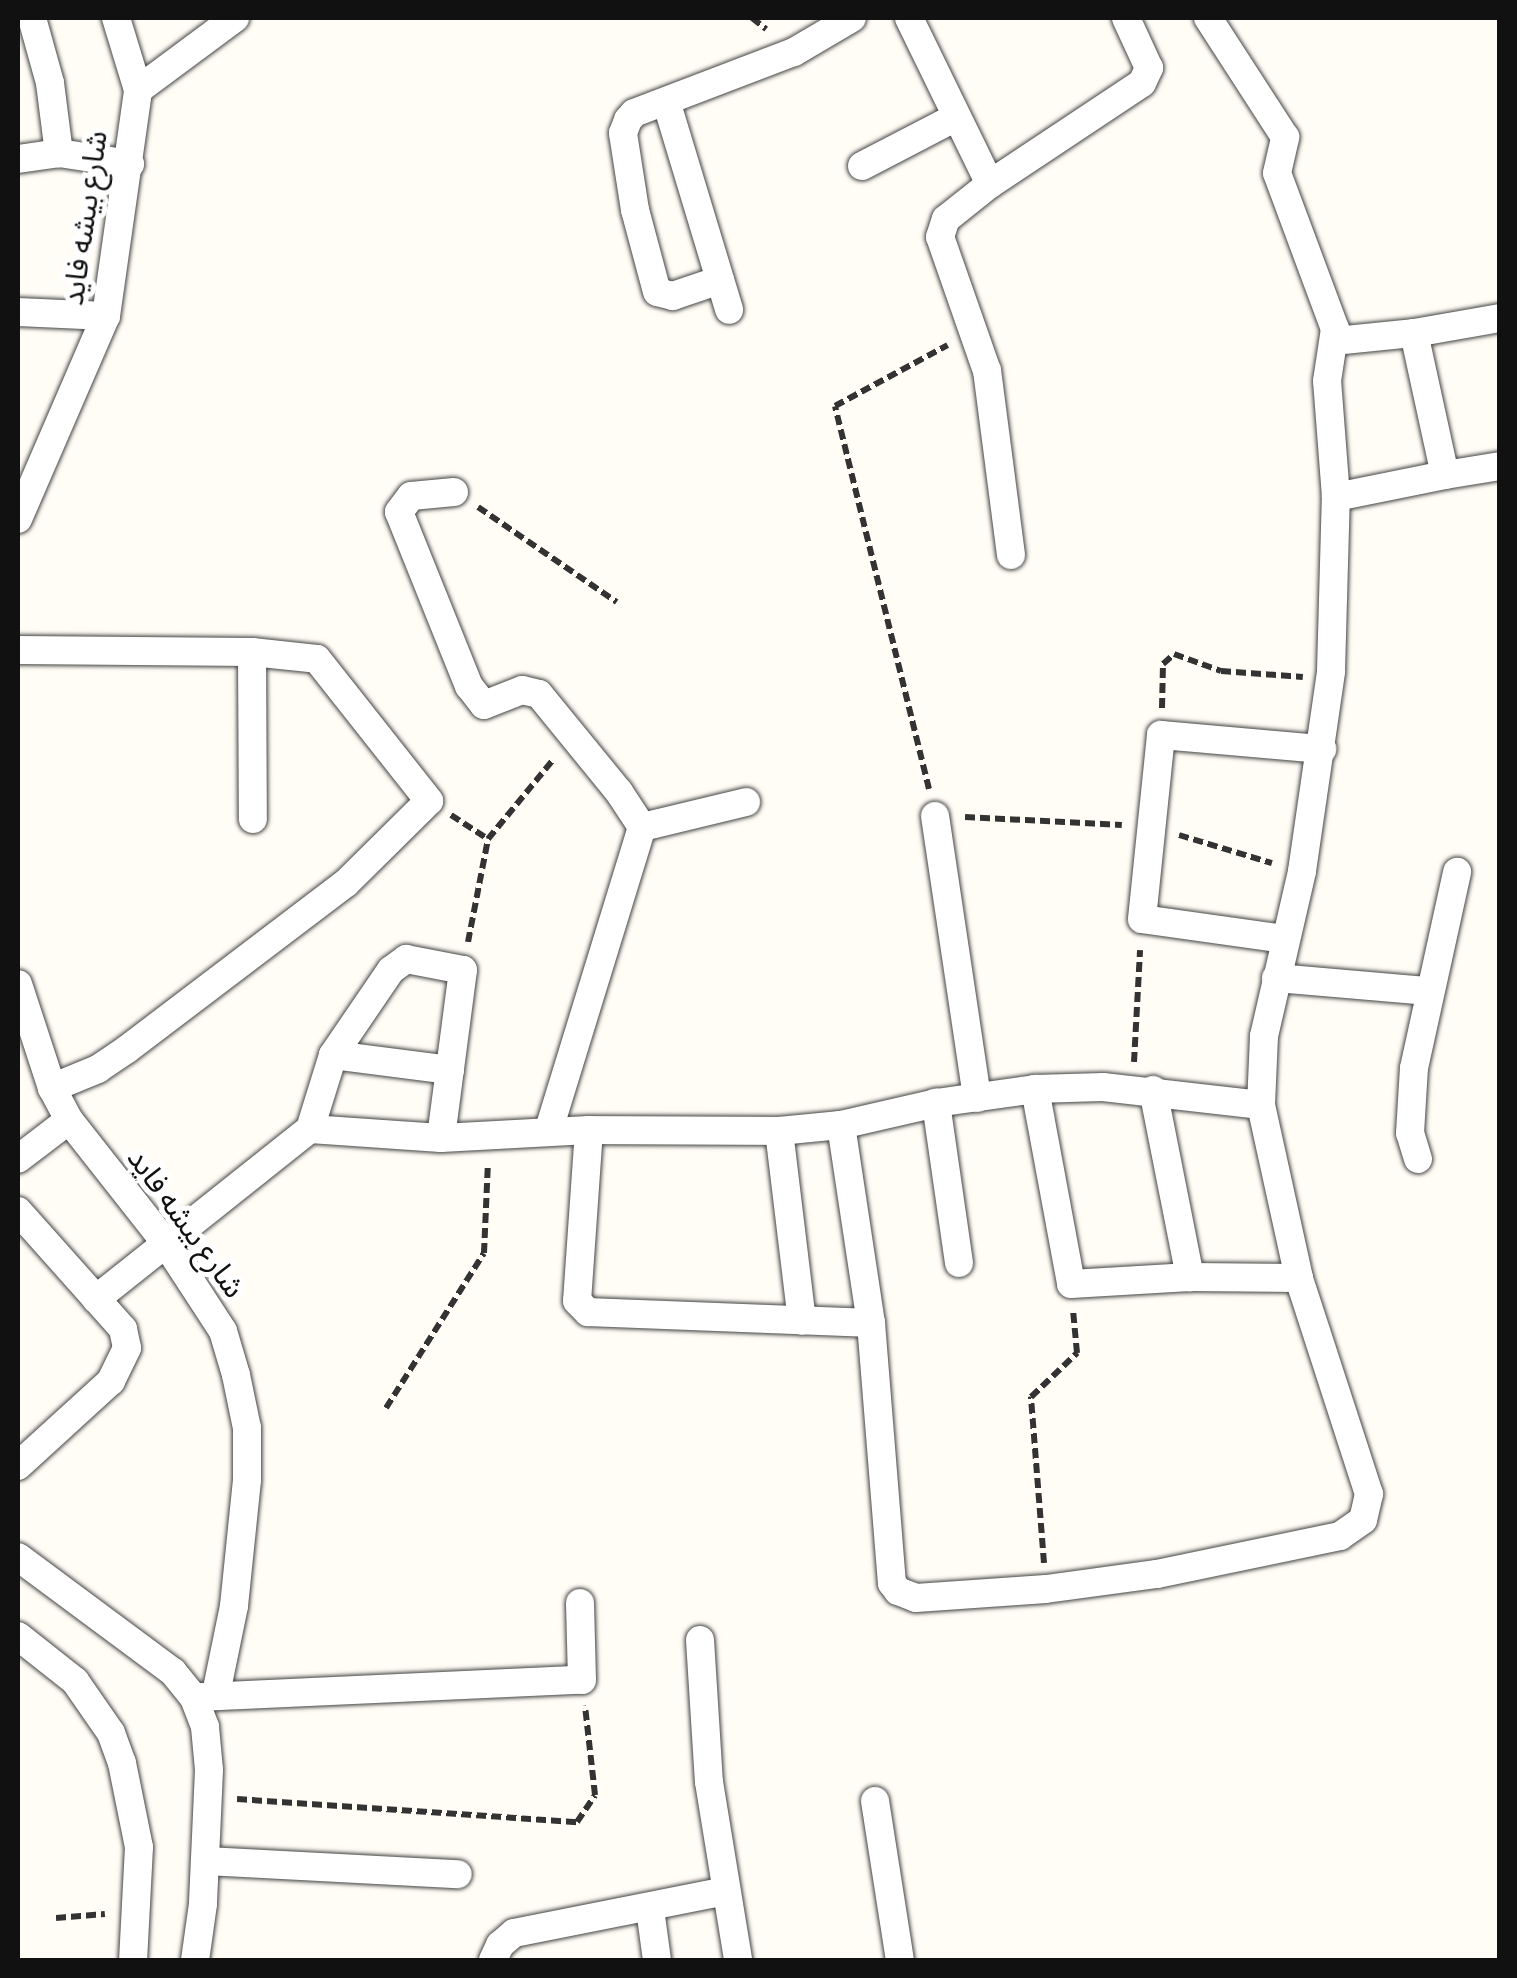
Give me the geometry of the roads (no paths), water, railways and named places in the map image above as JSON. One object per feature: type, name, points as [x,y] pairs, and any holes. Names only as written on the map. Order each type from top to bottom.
[{"type":"street","points":[[32,18],[50,83],[59,154]]},
{"type":"street","points":[[116,18],[138,90],[235,18]]},
{"type":"street","points":[[720,280],[664,297],[652,283],[622,132],[634,113],[667,104],[794,52],[852,18]]},
{"type":"street","points":[[909,18],[990,184]]},
{"type":"street","points":[[1011,554],[986,371],[940,236],[946,219],[990,184],[1149,75],[1126,18]]},
{"type":"street","points":[[841,1125],[871,1322],[892,1583],[906,1597],[1046,1589],[1252,1556],[1340,1536],[1364,1520],[1369,1494],[1299,1278],[1261,1105],[1264,1036],[1302,872],[1331,672],[1336,497],[1327,380],[1335,341],[1329,311],[1277,173],[1287,145],[1285,137],[1208,18]]},
{"type":"street","name":"شارع بيشه فايد","points":[[18,511],[106,316],[138,90]]},
{"type":"street","points":[[667,104],[729,310]]},
{"type":"street","points":[[862,166],[956,117]]},
{"type":"street","points":[[18,159],[59,154],[130,164]]},
{"type":"street","points":[[18,312],[106,316]]},
{"type":"street","points":[[1335,341],[1500,318]]},
{"type":"street","points":[[1414,332],[1445,475]]},
{"type":"street","points":[[1336,497],[1500,466]]},
{"type":"street","points":[[454,492],[411,496],[402,501],[399,512],[468,686],[484,705],[522,690],[539,694],[642,828]]},
{"type":"street","points":[[18,650],[252,652],[309,658],[323,664],[429,801],[346,883],[126,1050],[98,1069],[52,1088]]},
{"type":"street","points":[[252,652],[252,819]]},
{"type":"street","points":[[1284,939],[1142,919],[1161,735],[1322,749]]},
{"type":"street","points":[[642,828],[746,802]]},
{"type":"street","points":[[936,816],[977,1098]]},
{"type":"street","points":[[548,1132],[642,828]]},
{"type":"street","points":[[1418,1158],[1410,1133],[1410,1104],[1429,991],[1457,872]]},
{"type":"street","points":[[96,1299],[310,1130],[333,1055],[400,962],[413,958],[463,970],[441,1138]]},
{"type":"street","points":[[1276,978],[1429,991]]},
{"type":"street","name":"شارع بيشه فايد","points":[[18,984],[52,1088],[69,1120],[165,1242],[223,1331],[247,1428],[239,1567],[205,1696]]},
{"type":"street","points":[[333,1055],[450,1070]]},
{"type":"street","points":[[1035,1089],[1071,1284],[1190,1277],[1299,1278]]},
{"type":"street","points":[[310,1130],[441,1138],[589,1130],[780,1131],[841,1125],[936,1103],[1035,1089],[1143,1090],[1261,1105]]},
{"type":"street","points":[[1143,1090],[1190,1277]]},
{"type":"street","points":[[936,1103],[959,1263]]},
{"type":"street","points":[[18,1158],[69,1120]]},
{"type":"street","points":[[589,1130],[577,1301],[588,1312],[871,1322]]},
{"type":"street","points":[[780,1131],[802,1321]]},
{"type":"street","points":[[18,1211],[122,1329],[128,1348],[111,1381],[18,1466]]},
{"type":"street","points":[[18,1557],[29,1581],[174,1672],[205,1696],[398,1692],[582,1680],[580,1603]]},
{"type":"street","points":[[18,1636],[76,1680],[111,1733],[122,1763],[139,1847],[133,1960]]},
{"type":"street","points":[[700,1640],[704,1744],[738,1960]]},
{"type":"street","points":[[195,1960],[206,1860],[209,1748],[205,1696]]},
{"type":"street","points":[[875,1800],[900,1960]]},
{"type":"street","points":[[206,1860],[458,1874]]},
{"type":"street","points":[[494,1960],[500,1945],[514,1933],[726,1891]]},
{"type":"street","points":[[650,1909],[656,1960]]}]
